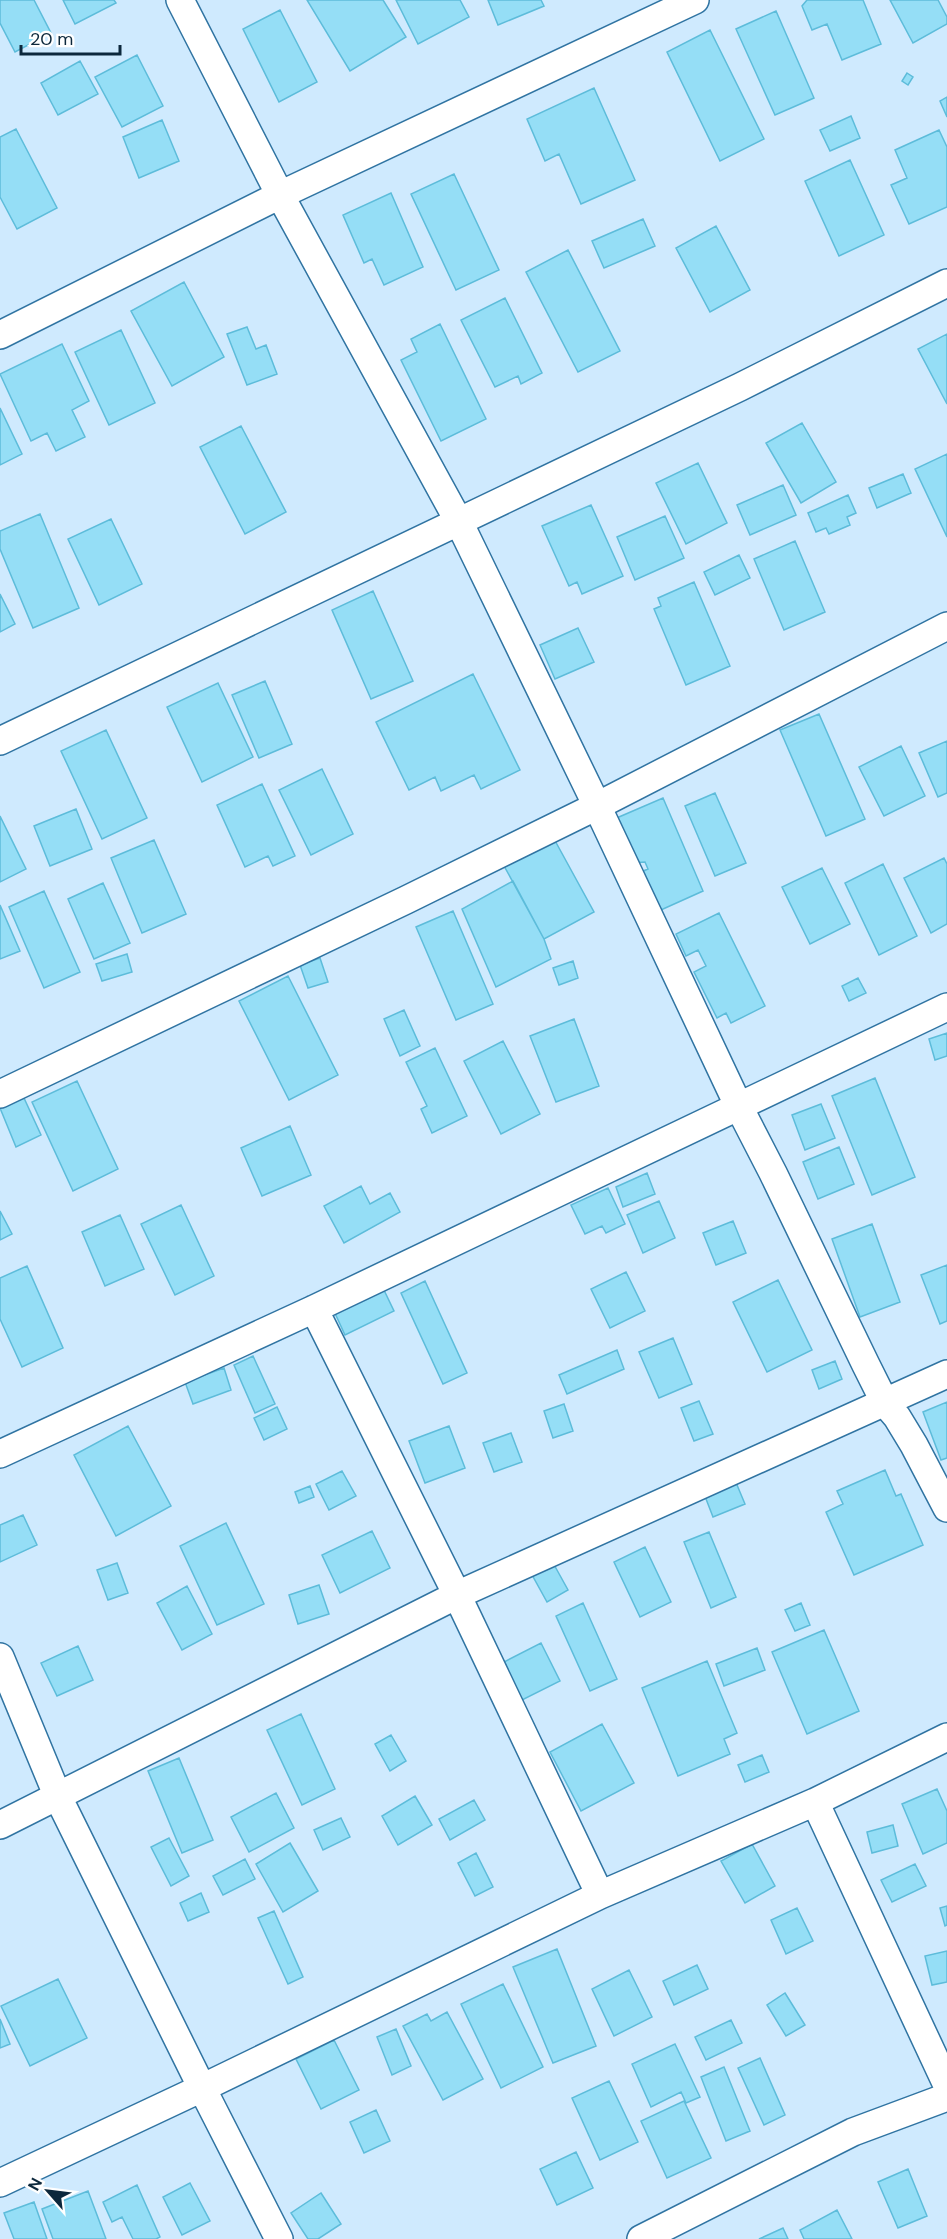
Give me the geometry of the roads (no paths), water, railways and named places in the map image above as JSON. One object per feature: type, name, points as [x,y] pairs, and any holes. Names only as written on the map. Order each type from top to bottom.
[{"type":"street","points":[[180,0],[280,195],[459,522],[597,806],[739,1107],[885,1404],[897,1417],[947,1508]]},
{"type":"street","points":[[0,335],[280,195],[695,0]]},
{"type":"street","points":[[0,741],[740,387],[947,283]]},
{"type":"street","points":[[0,1094],[597,806],[947,626]]},
{"type":"street","points":[[0,1454],[314,1309],[947,1006]]},
{"type":"street","points":[[314,1309],[457,1595],[600,1895]]},
{"type":"street","points":[[0,1825],[457,1595],[885,1404],[947,1374]]},
{"type":"street","points":[[0,1657],[58,1797],[279,2239]]},
{"type":"street","points":[[0,2183],[600,1895],[815,1802],[947,1737]]},
{"type":"street","points":[[815,1802],[947,2085]]},
{"type":"street","points":[[640,2239],[853,2132],[947,2097]]}]
